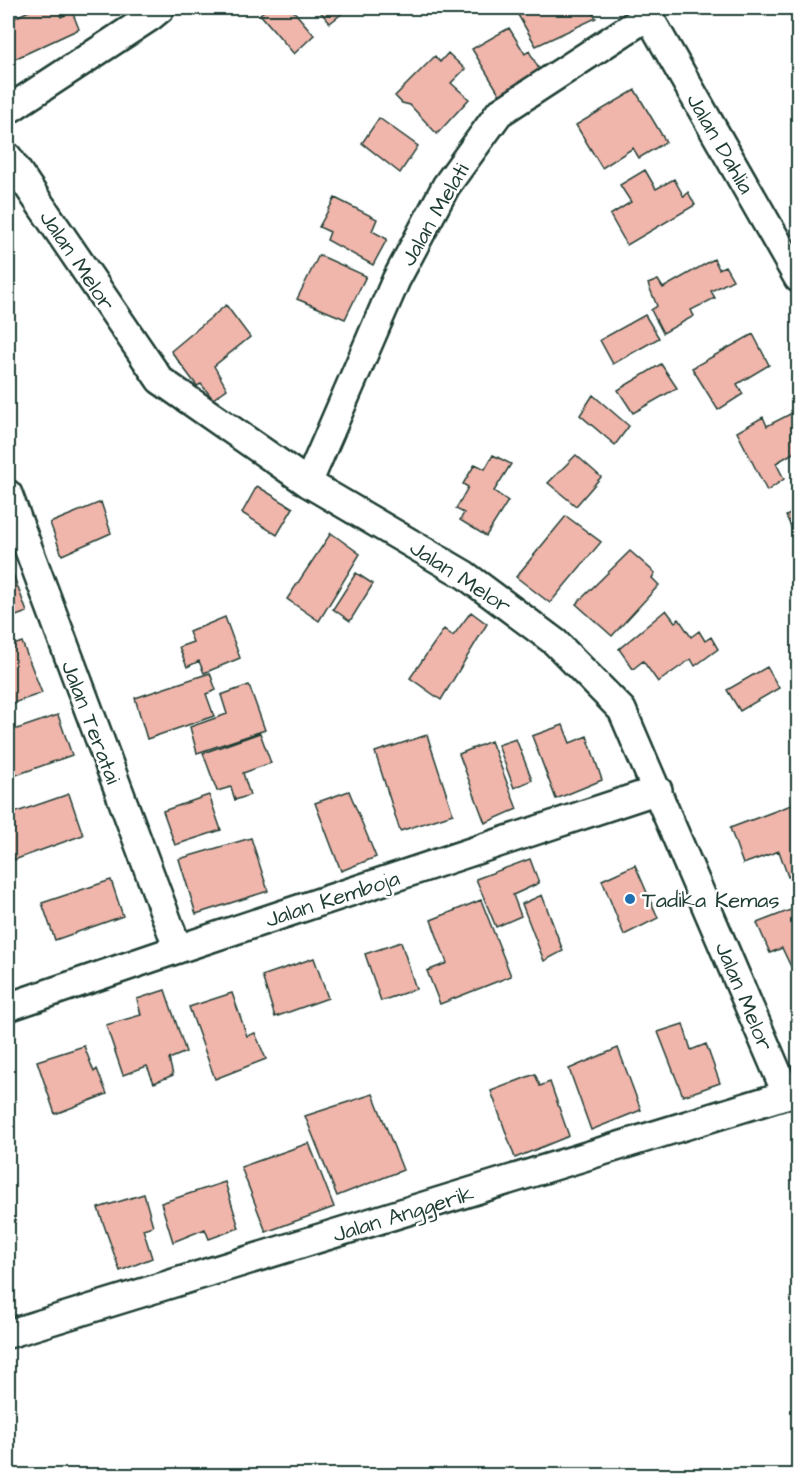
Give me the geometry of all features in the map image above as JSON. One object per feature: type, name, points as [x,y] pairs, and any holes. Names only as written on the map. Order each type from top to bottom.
[{"type":"street","points":[[8,110],[161,8]]},
{"type":"street","name":"Jalan Dahlia","points":[[646,12],[798,278]]},
{"type":"street","name":"Jalan Melati","points":[[308,483],[396,280],[446,186],[499,113],[646,12]]},
{"type":"street","name":"Jalan Melor","points":[[8,157],[160,380],[308,483],[465,575],[555,642],[622,710],[793,1093]]},
{"type":"street","name":"Jalan Teratai","points":[[8,494],[178,949]]},
{"type":"street","name":"Jalan Kemboja","points":[[8,1008],[178,949],[658,790]]},
{"type":"street","name":"Jalan Anggerik","points":[[8,1334],[793,1093]]},
{"type":"building","points":[[35,8],[57,8],[61,17],[72,11],[79,29],[8,62],[8,21]]},
{"type":"building","points":[[268,8],[291,8],[314,35],[294,54],[260,14]]},
{"type":"building","points":[[317,8],[349,8],[330,23]]},
{"type":"building","points":[[514,8],[590,8],[596,18],[536,46]]},
{"type":"building","points":[[509,28],[525,54],[529,51],[540,71],[500,95],[472,49]]},
{"type":"building","points":[[448,53],[465,69],[451,83],[469,99],[437,134],[410,105],[402,103],[395,96],[435,56],[440,62]]},
{"type":"building","points":[[635,90],[666,142],[639,158],[633,148],[602,168],[576,125]]},
{"type":"building","points":[[379,118],[418,146],[400,173],[362,143]]},
{"type":"building","points":[[645,170],[656,189],[674,179],[684,197],[688,192],[695,205],[627,245],[610,215],[631,202],[620,185]]},
{"type":"building","points":[[335,198],[377,219],[372,231],[387,239],[373,265],[327,240],[330,232],[319,227]]},
{"type":"building","points":[[319,255],[366,276],[345,319],[297,299]]},
{"type":"building","points":[[714,259],[719,269],[725,266],[733,280],[711,291],[715,298],[691,310],[694,316],[663,333],[651,310],[657,306],[648,284],[658,280],[663,288]]},
{"type":"building","points":[[226,305],[250,337],[214,366],[227,389],[213,399],[201,384],[197,386],[171,351]]},
{"type":"building","points":[[645,315],[659,338],[613,364],[600,340]]},
{"type":"building","points":[[753,334],[769,365],[737,384],[743,394],[718,410],[692,368]]},
{"type":"building","points":[[661,364],[677,388],[633,413],[618,390]]},
{"type":"building","points":[[593,395],[629,426],[615,445],[580,415]]},
{"type":"building","points":[[798,410],[798,450],[776,463],[784,479],[767,491],[737,432],[763,417],[767,426]]},
{"type":"building","points":[[493,455],[511,464],[494,491],[508,501],[486,536],[460,520],[464,513],[456,509],[468,487],[463,484],[475,464],[485,469]]},
{"type":"building","points":[[576,455],[601,477],[576,506],[548,483]]},
{"type":"building","points":[[257,486],[293,508],[277,535],[242,513]]},
{"type":"building","points":[[101,502],[111,533],[62,555],[50,523]]},
{"type":"building","points":[[798,510],[798,541],[786,516]]},
{"type":"building","points":[[566,516],[601,542],[550,603],[516,577]]},
{"type":"building","points":[[331,533],[360,554],[319,621],[287,599]]},
{"type":"building","points":[[630,551],[655,573],[652,578],[659,585],[612,636],[576,604]]},
{"type":"building","points":[[8,560],[27,612],[8,619]]},
{"type":"building","points":[[356,573],[373,584],[350,621],[333,609]]},
{"type":"building","points":[[666,610],[675,622],[679,619],[691,637],[699,631],[705,641],[711,637],[718,649],[695,666],[691,659],[658,682],[643,661],[633,669],[619,649]]},
{"type":"building","points":[[471,612],[487,624],[441,700],[410,678],[444,629],[453,636]]},
{"type":"building","points":[[225,617],[240,658],[204,673],[199,661],[187,667],[179,647],[193,642],[189,632]]},
{"type":"building","points":[[22,642],[42,693],[8,705],[8,647]]},
{"type":"building","points":[[767,667],[779,688],[740,711],[727,690]]},
{"type":"building","points":[[210,673],[216,690],[206,694],[214,716],[147,739],[135,698]]},
{"type":"building","points":[[249,685],[265,730],[197,753],[190,727],[227,714],[221,695]]},
{"type":"building","points":[[58,715],[72,755],[8,778],[8,732]]},
{"type":"building","points":[[563,725],[570,743],[587,736],[602,780],[556,799],[532,736]]},
{"type":"building","points":[[260,733],[271,763],[243,773],[250,795],[235,800],[231,787],[217,791],[203,753]]},
{"type":"building","points":[[427,735],[453,814],[400,831],[375,752]]},
{"type":"building","points":[[516,739],[532,780],[514,788],[498,745]]},
{"type":"building","points":[[491,741],[517,809],[485,823],[459,754]]},
{"type":"building","points":[[349,791],[376,857],[341,871],[315,803]]},
{"type":"building","points":[[69,794],[83,835],[14,860],[8,842],[8,815]]},
{"type":"building","points":[[209,795],[221,830],[175,845],[163,811]]},
{"type":"building","points":[[794,804],[798,814],[798,872],[788,877],[779,851],[743,864],[730,828]]},
{"type":"building","points":[[251,838],[268,891],[196,914],[179,859]]},
{"type":"building","points":[[530,859],[539,883],[513,895],[521,916],[496,927],[476,879]]},
{"type":"building","name":"Tadika Kemas","points":[[635,865],[658,918],[624,935],[602,880]]},
{"type":"building","points":[[111,880],[123,916],[55,940],[42,903]]},
{"type":"building","points":[[542,895],[563,951],[544,961],[522,904]]},
{"type":"building","points":[[481,900],[511,976],[440,1004],[427,971],[447,963],[431,920]]},
{"type":"building","points":[[798,907],[798,974],[795,975],[782,948],[770,953],[757,923]]},
{"type":"building","points":[[401,942],[416,989],[381,1001],[365,954]]},
{"type":"building","points":[[314,958],[328,998],[275,1017],[262,976]]},
{"type":"building","points":[[165,990],[186,1052],[169,1059],[173,1075],[154,1083],[147,1066],[123,1075],[106,1025],[141,1015],[137,999]]},
{"type":"building","points":[[232,993],[247,1036],[255,1033],[266,1059],[215,1079],[189,1007]]},
{"type":"building","points":[[683,1024],[691,1050],[706,1044],[720,1083],[683,1096],[658,1032]]},
{"type":"building","points":[[84,1046],[94,1072],[97,1069],[107,1094],[55,1114],[37,1061]]},
{"type":"building","points":[[618,1048],[641,1110],[591,1130],[569,1069]]},
{"type":"building","points":[[535,1074],[540,1086],[550,1082],[569,1136],[515,1158],[491,1091]]},
{"type":"building","points":[[373,1094],[403,1170],[337,1196],[305,1116]]},
{"type":"building","points":[[309,1143],[334,1207],[266,1232],[241,1167]]},
{"type":"building","points":[[225,1182],[239,1228],[209,1239],[205,1229],[173,1242],[161,1203]]},
{"type":"building","points":[[144,1194],[153,1226],[143,1229],[152,1258],[120,1271],[98,1208]]},
{"type":"place","name":"Tadika Kemas","points":[[630,899]]}]
